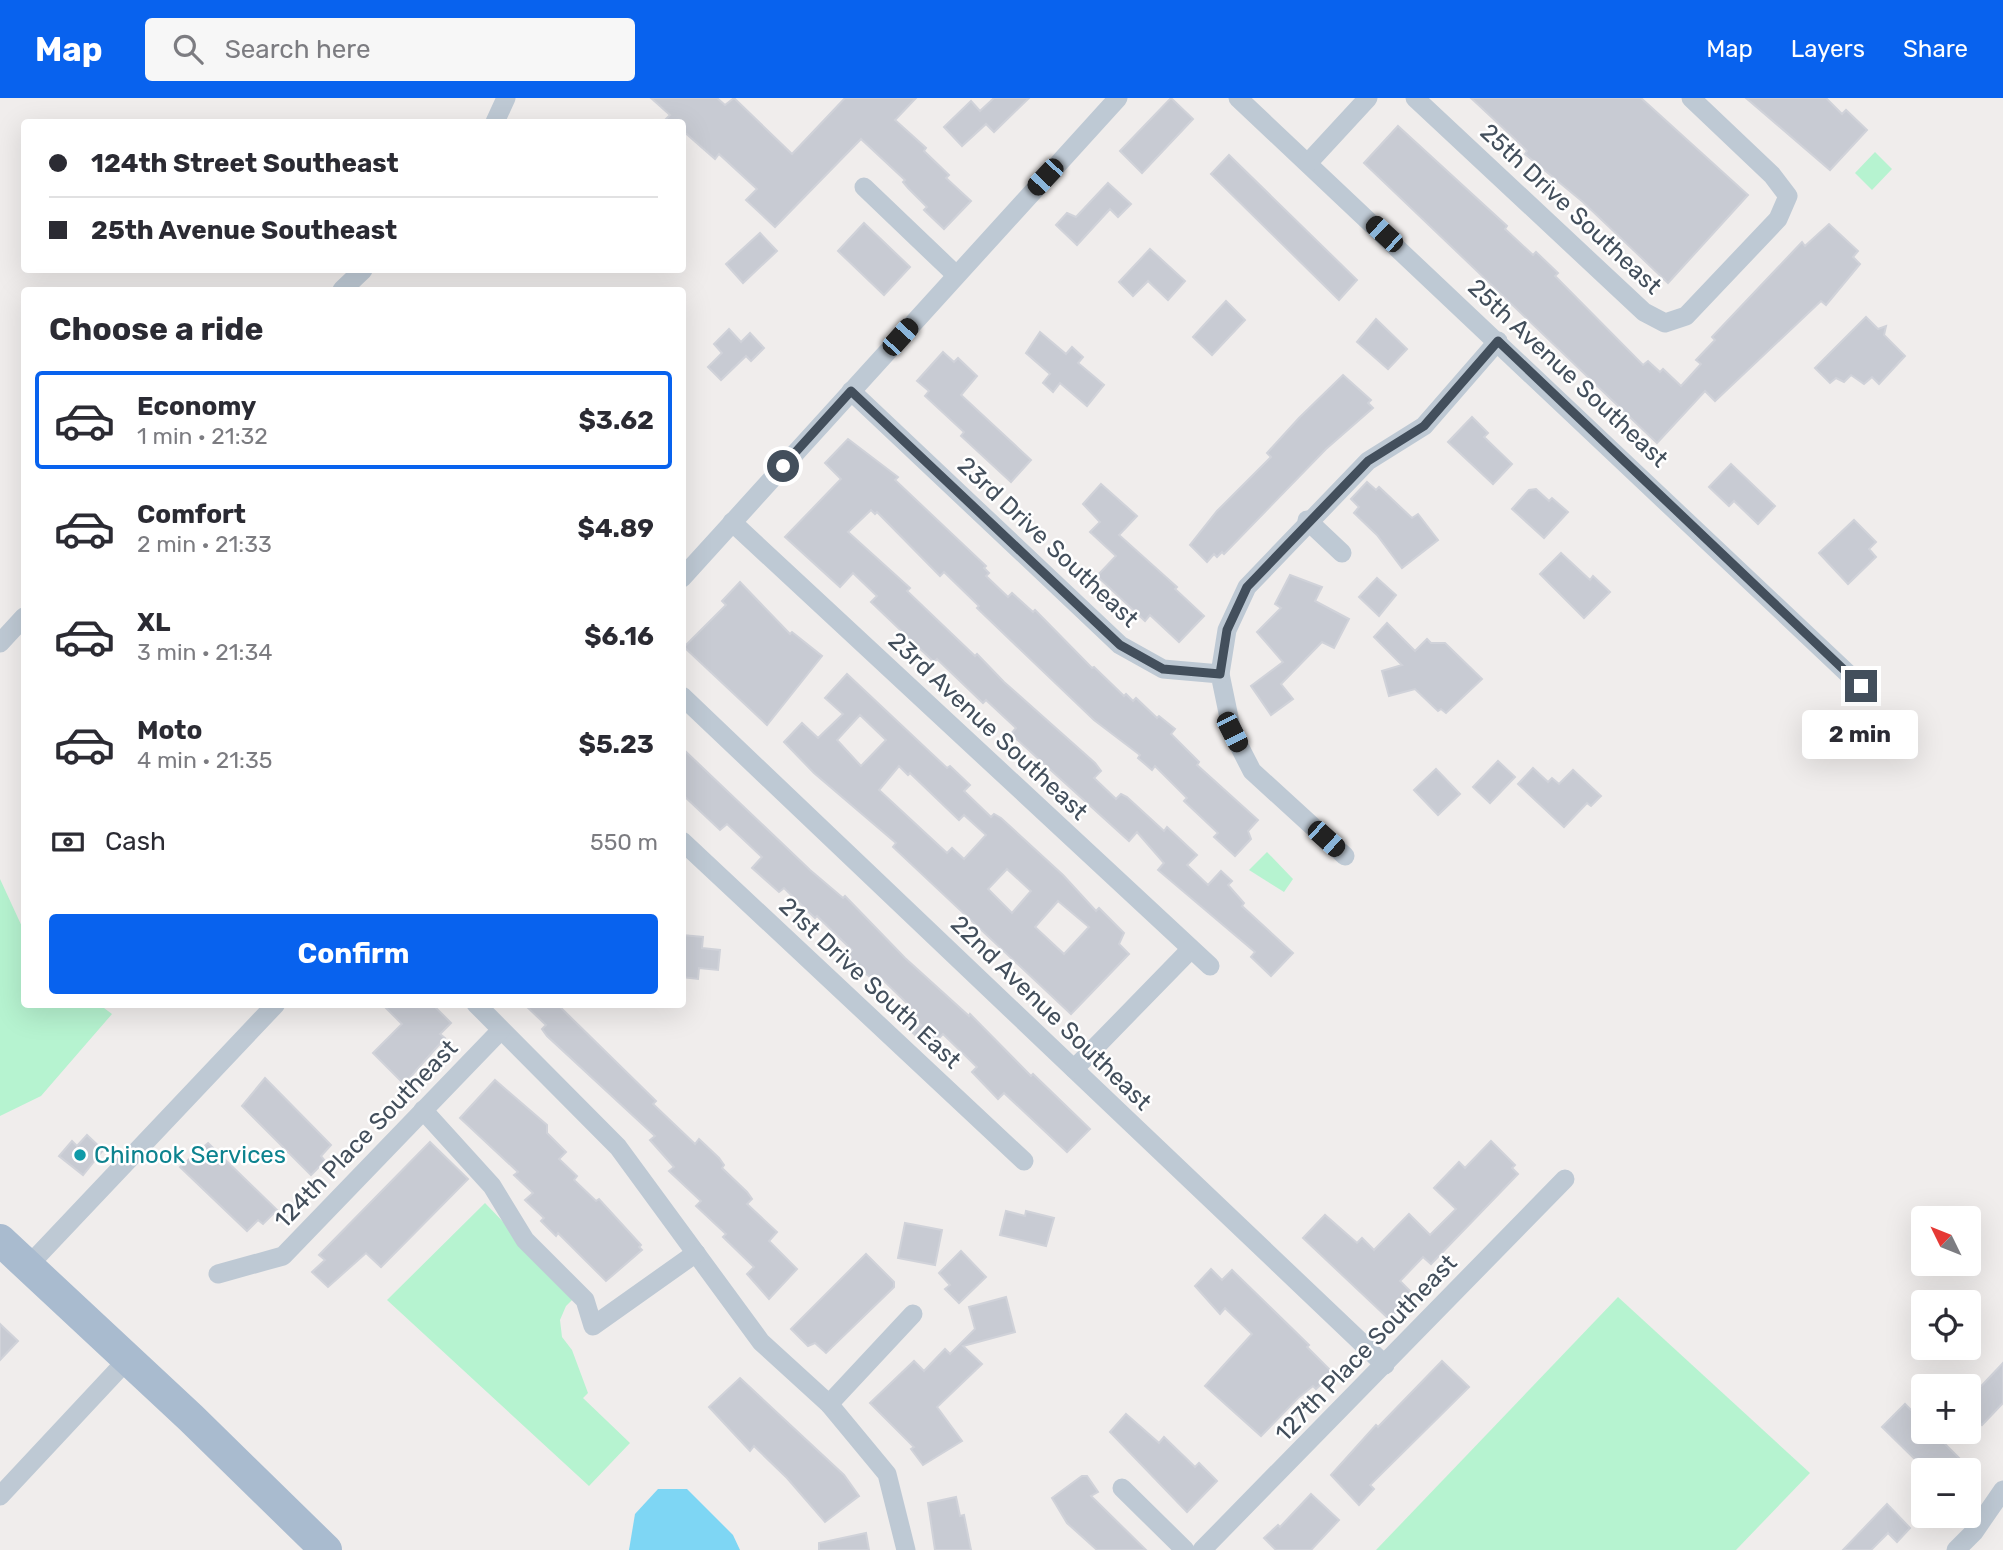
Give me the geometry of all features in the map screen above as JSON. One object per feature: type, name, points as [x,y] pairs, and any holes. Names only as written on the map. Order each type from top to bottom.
[{"type":"main road","points":[[0,1240],[191,1418],[326,1550]]},
{"type":"street","points":[[496,119],[506,98]]},
{"type":"street","points":[[686,574],[1118,98]]},
{"type":"street","name":"25th Avenue Southeast","points":[[1238,98],[1861,686]]},
{"type":"street","points":[[1308,163],[1368,98]]},
{"type":"street","name":"25th Drive Southeast","points":[[1415,98],[1644,312],[1665,323],[1686,316],[1778,219],[1788,196],[1772,175],[1691,98]]},
{"type":"street","points":[[864,187],[956,275]]},
{"type":"street","points":[[345,287],[360,273]]},
{"type":"street","points":[[1345,856],[1252,771],[1232,732],[1220,674],[1227,630],[1247,587],[1307,520],[1368,461],[1424,426],[1498,341]]},
{"type":"street","name":"23rd Drive Southeast","points":[[851,391],[1120,645],[1163,669],[1220,674]]},
{"type":"street","points":[[1307,520],[1342,553]]},
{"type":"street","name":"23rd Avenue Southeast","points":[[732,522],[1210,966]]},
{"type":"street","points":[[0,643],[21,620]]},
{"type":"street","name":"22nd Avenue Southeast","points":[[686,700],[1384,1365]]},
{"type":"street","name":"21st Drive South East","points":[[686,845],[1024,1161]]},
{"type":"street","points":[[1074,1069],[1191,949]]},
{"type":"street","points":[[28,1266],[272,1008]]},
{"type":"street","points":[[480,1008],[618,1147],[761,1342],[829,1404],[887,1474],[906,1550]]},
{"type":"street","name":"124th Place Southeast","points":[[218,1274],[283,1255],[501,1030]]},
{"type":"street","points":[[423,1110],[492,1185],[525,1240],[585,1300],[593,1325],[696,1253]]},
{"type":"street","name":"127th Place Southeast","points":[[1202,1550],[1565,1179]]},
{"type":"street","points":[[829,1404],[913,1314]]},
{"type":"street","points":[[0,1496],[128,1359]]},
{"type":"street","points":[[1122,1488],[1185,1550]]},
{"type":"street","points":[[1956,1550],[1974,1532],[2003,1489]]},
{"type":"green space","points":[[1875,152],[1892,169],[1872,190],[1855,173]]},
{"type":"green space","points":[[1267,852],[1293,879],[1284,892],[1249,870]]},
{"type":"green space","points":[[0,879],[21,924],[21,1008],[104,1008],[112,1014],[41,1096],[0,1116]]},
{"type":"green space","points":[[485,1203],[575,1297],[566,1306],[560,1320],[562,1337],[572,1350],[588,1393],[583,1398],[630,1443],[589,1486],[387,1300]]},
{"type":"green space","points":[[1618,1297],[1810,1473],[1736,1550],[1376,1550]]},
{"type":"water","points":[[658,1489],[687,1489],[733,1535],[740,1550],[629,1550],[635,1514]]},
{"type":"building","points":[[651,98],[717,98],[725,105],[734,98],[792,154],[845,98],[916,98],[895,120],[926,148],[924,151],[949,175],[946,178],[971,201],[944,229],[924,210],[927,207],[903,182],[905,180],[861,139],[775,227],[746,200],[757,189],[719,154],[715,159],[686,134],[686,119],[666,119],[670,115]]},
{"type":"building","points":[[994,98],[1029,98],[994,132],[986,124],[962,146],[944,127],[971,101],[980,111]]},
{"type":"building","points":[[1171,98],[1193,119],[1142,173],[1120,151]]},
{"type":"building","points":[[1471,98],[1641,98],[1748,195],[1668,283],[1583,202],[1525,154],[1527,151]]},
{"type":"building","points":[[1746,98],[1826,98],[1842,114],[1846,110],[1867,130],[1830,170]]},
{"type":"building","points":[[1398,126],[1507,226],[1505,229],[1533,255],[1536,252],[1558,273],[1555,276],[1643,365],[1648,361],[1660,372],[1663,369],[1681,386],[1701,364],[1696,360],[1715,340],[1712,337],[1802,242],[1805,246],[1829,224],[1858,251],[1853,257],[1860,264],[1826,305],[1821,301],[1715,401],[1705,391],[1657,443],[1364,163]]},
{"type":"building","points":[[1229,155],[1357,280],[1339,300],[1211,174]]},
{"type":"building","points":[[1108,183],[1131,204],[1118,217],[1110,209],[1077,245],[1056,225],[1067,213],[1076,217]]},
{"type":"building","points":[[864,223],[910,267],[884,295],[838,251]]},
{"type":"building","points":[[760,233],[777,251],[743,283],[726,264]]},
{"type":"building","points":[[1150,249],[1185,281],[1168,300],[1148,281],[1133,296],[1119,282]]},
{"type":"building","points":[[1226,301],[1245,320],[1212,355],[1193,337]]},
{"type":"building","points":[[1866,317],[1878,329],[1886,326],[1884,335],[1905,356],[1879,384],[1872,377],[1864,384],[1851,375],[1844,382],[1836,378],[1830,383],[1815,368]]},
{"type":"building","points":[[1376,319],[1407,349],[1388,369],[1357,342]]},
{"type":"building","points":[[729,329],[741,342],[750,333],[764,348],[751,361],[746,356],[721,380],[708,367],[722,353],[714,344]]},
{"type":"building","points":[[1040,332],[1066,354],[1072,347],[1083,357],[1078,363],[1104,385],[1087,406],[1060,383],[1053,392],[1043,383],[1050,374],[1026,353]]},
{"type":"building","points":[[943,352],[954,362],[958,358],[977,376],[961,395],[1031,460],[1011,482],[961,436],[964,432],[925,396],[929,391],[917,381]]},
{"type":"building","points":[[1343,375],[1371,400],[1368,403],[1373,408],[1326,449],[1224,554],[1222,552],[1217,557],[1214,554],[1207,562],[1190,545],[1217,511],[1271,457],[1267,453]]},
{"type":"building","points":[[1472,417],[1488,433],[1484,437],[1512,464],[1493,484],[1448,442]]},
{"type":"building","points":[[848,439],[898,477],[895,480],[986,566],[984,568],[989,573],[986,576],[1008,597],[1012,593],[1033,612],[1035,610],[1092,668],[1124,696],[1126,694],[1133,701],[1136,698],[1157,718],[1159,716],[1175,729],[1171,734],[1199,762],[1197,765],[1258,820],[1248,831],[1251,839],[1235,856],[1214,837],[1218,833],[1184,801],[1187,798],[1155,766],[1152,770],[1138,758],[1140,755],[1094,720],[977,608],[979,606],[944,572],[940,576],[877,512],[875,514],[871,510],[848,532],[910,588],[907,591],[975,656],[977,654],[1004,682],[1095,763],[1101,771],[1094,778],[1116,799],[1121,794],[1127,797],[1164,831],[1167,827],[1197,855],[1187,865],[1208,885],[1221,871],[1232,881],[1228,885],[1244,903],[1242,906],[1293,953],[1271,976],[1251,957],[1255,952],[1158,870],[1164,863],[1137,832],[1129,841],[1011,734],[1016,728],[986,700],[983,703],[937,659],[934,662],[871,602],[877,596],[853,573],[840,587],[785,537],[841,479],[825,463]]},
{"type":"building","points":[[1731,464],[1775,506],[1758,524],[1734,501],[1729,506],[1709,487]]},
{"type":"building","points":[[1367,482],[1376,490],[1379,487],[1412,518],[1418,514],[1438,540],[1402,568],[1377,535],[1354,513],[1359,507],[1351,499]]},
{"type":"building","points":[[1101,484],[1137,516],[1119,535],[1177,587],[1175,589],[1204,616],[1179,642],[1150,615],[1145,621],[1097,576],[1116,556],[1090,532],[1100,522],[1083,504]]},
{"type":"building","points":[[1536,489],[1549,501],[1552,498],[1568,512],[1544,538],[1512,509],[1529,490]]},
{"type":"building","points":[[1854,520],[1876,542],[1869,549],[1876,557],[1848,584],[1819,553]]},
{"type":"building","points":[[1561,553],[1590,580],[1593,576],[1610,592],[1584,618],[1540,574]]},
{"type":"building","points":[[1290,575],[1322,587],[1315,601],[1349,619],[1334,648],[1322,642],[1281,684],[1293,699],[1271,715],[1251,686],[1283,662],[1257,632],[1281,608],[1275,604]]},
{"type":"building","points":[[1377,578],[1396,595],[1379,616],[1359,597]]},
{"type":"building","points":[[740,582],[790,634],[792,632],[822,656],[767,725],[686,649],[686,645],[726,605],[722,601]]},
{"type":"building","points":[[1387,623],[1415,651],[1427,639],[1431,643],[1445,643],[1482,679],[1446,713],[1441,709],[1438,711],[1415,689],[1389,696],[1382,671],[1402,665],[1374,637]]},
{"type":"building","points":[[847,674],[947,768],[950,766],[970,785],[964,791],[991,817],[994,814],[1001,818],[1063,875],[1096,911],[1099,908],[1124,933],[1119,944],[1129,954],[1071,1014],[893,847],[896,843],[814,773],[784,742],[802,723],[818,738],[843,714],[825,698]],"holes":[[[860,715],[886,740],[861,766],[837,740]],[[899,766],[908,775],[910,773],[959,820],[964,815],[986,835],[964,859],[952,848],[947,853],[879,790]],[[1007,869],[1031,891],[1012,913],[988,889]],[[1058,901],[1089,927],[1064,954],[1035,927]]]},
{"type":"building","points":[[686,752],[810,870],[843,898],[845,896],[905,958],[969,1016],[970,1014],[1031,1076],[1033,1074],[1090,1129],[1067,1152],[1004,1093],[998,1099],[972,1072],[977,1067],[943,1034],[929,1048],[913,1033],[921,1025],[909,1014],[914,1010],[879,976],[874,980],[846,956],[852,950],[817,916],[815,918],[784,888],[779,892],[752,868],[762,857],[727,824],[720,830],[686,798]]},
{"type":"building","points":[[1498,761],[1515,777],[1490,803],[1473,787]]},
{"type":"building","points":[[1533,768],[1548,782],[1552,778],[1559,784],[1573,770],[1601,796],[1591,806],[1587,803],[1564,827],[1518,784]]},
{"type":"building","points":[[1436,769],[1460,794],[1438,815],[1414,790]]},
{"type":"building","points":[[686,935],[703,937],[702,948],[720,950],[718,970],[699,968],[698,979],[686,978]]},
{"type":"building","points":[[386,1008],[436,1008],[451,1023],[440,1034],[445,1038],[404,1084],[373,1053],[402,1024]]},
{"type":"building","points":[[528,1008],[561,1008],[656,1101],[653,1104],[695,1144],[699,1139],[719,1158],[724,1165],[722,1168],[747,1192],[752,1199],[747,1204],[777,1232],[769,1241],[797,1269],[769,1299],[747,1274],[754,1267],[723,1237],[726,1234],[696,1206],[701,1201],[669,1171],[674,1167],[650,1140],[655,1136],[547,1036],[542,1029],[546,1025]]},
{"type":"building","points":[[265,1078],[331,1145],[321,1156],[325,1161],[311,1175],[242,1106]]},
{"type":"building","points":[[495,1080],[547,1125],[547,1133],[566,1152],[559,1159],[577,1176],[574,1180],[596,1201],[599,1199],[641,1245],[639,1247],[642,1250],[606,1281],[558,1233],[556,1236],[541,1221],[544,1218],[525,1200],[533,1193],[514,1175],[518,1172],[460,1118]]},
{"type":"building","name":"Chinook Services","points":[[87,1135],[103,1150],[83,1175],[59,1156],[72,1141],[77,1146]]},
{"type":"building","points":[[1491,1141],[1515,1165],[1512,1168],[1518,1174],[1431,1264],[1423,1257],[1400,1281],[1413,1294],[1389,1319],[1303,1238],[1325,1215],[1357,1243],[1362,1238],[1374,1250],[1409,1214],[1430,1235],[1456,1209],[1434,1188],[1459,1162],[1465,1168]]},
{"type":"building","points":[[430,1142],[468,1179],[381,1267],[366,1253],[328,1287],[312,1272],[325,1260],[319,1255]]},
{"type":"building","points":[[208,1143],[277,1210],[263,1224],[258,1220],[247,1231],[180,1167]]},
{"type":"building","points":[[1006,1211],[1025,1216],[1026,1211],[1054,1218],[1046,1246],[1000,1235]]},
{"type":"building","points":[[905,1223],[942,1230],[935,1265],[898,1258]]},
{"type":"building","points":[[961,1251],[986,1277],[959,1303],[945,1289],[950,1285],[939,1273]]},
{"type":"building","points":[[866,1254],[894,1282],[894,1287],[826,1353],[815,1343],[808,1346],[791,1329]]},
{"type":"building","points":[[1211,1269],[1222,1280],[1232,1270],[1309,1345],[1307,1347],[1333,1373],[1316,1389],[1313,1386],[1298,1398],[1261,1436],[1205,1386],[1252,1334],[1225,1308],[1220,1314],[1195,1286]]},
{"type":"building","points":[[1006,1297],[1015,1332],[963,1346],[982,1364],[937,1407],[962,1441],[923,1465],[911,1449],[914,1447],[870,1403],[914,1361],[924,1371],[945,1349],[950,1354],[975,1329],[969,1307]]},
{"type":"building","points":[[0,1324],[18,1341],[0,1360]]},
{"type":"building","points":[[1442,1361],[1469,1387],[1370,1485],[1374,1489],[1359,1505],[1331,1475],[1376,1425],[1378,1427]]},
{"type":"building","points":[[2003,1363],[2003,1403],[1982,1425],[1981,1424],[1981,1386]]},
{"type":"building","points":[[740,1378],[844,1475],[859,1496],[825,1522],[787,1478],[754,1446],[750,1451],[709,1407]]},
{"type":"building","points":[[1905,1404],[1911,1410],[1911,1444],[1945,1444],[1959,1458],[1914,1458],[1882,1427]]},
{"type":"building","points":[[1126,1414],[1159,1443],[1164,1437],[1195,1467],[1199,1463],[1217,1481],[1187,1512],[1110,1432]]},
{"type":"building","points":[[1082,1476],[1087,1476],[1098,1492],[1091,1496],[1146,1550],[1097,1550],[1067,1523],[1052,1498]]},
{"type":"building","points":[[1311,1494],[1339,1520],[1311,1550],[1276,1550],[1264,1538],[1278,1525],[1280,1527]]},
{"type":"building","points":[[956,1497],[960,1516],[964,1515],[971,1550],[935,1550],[928,1503]]},
{"type":"building","points":[[1887,1504],[1910,1528],[1897,1542],[1888,1533],[1871,1550],[1843,1550]]},
{"type":"building","points":[[866,1533],[869,1550],[819,1550],[819,1543]]},
{"type":"place","name":"Chinook Services","points":[[80,1155]]},
{"type":"route","points":[[783,466],[851,391],[1120,645],[1163,669],[1220,674],[1227,630],[1247,587],[1307,520],[1368,461],[1424,426],[1498,341],[1677,508],[1861,686]]}]
